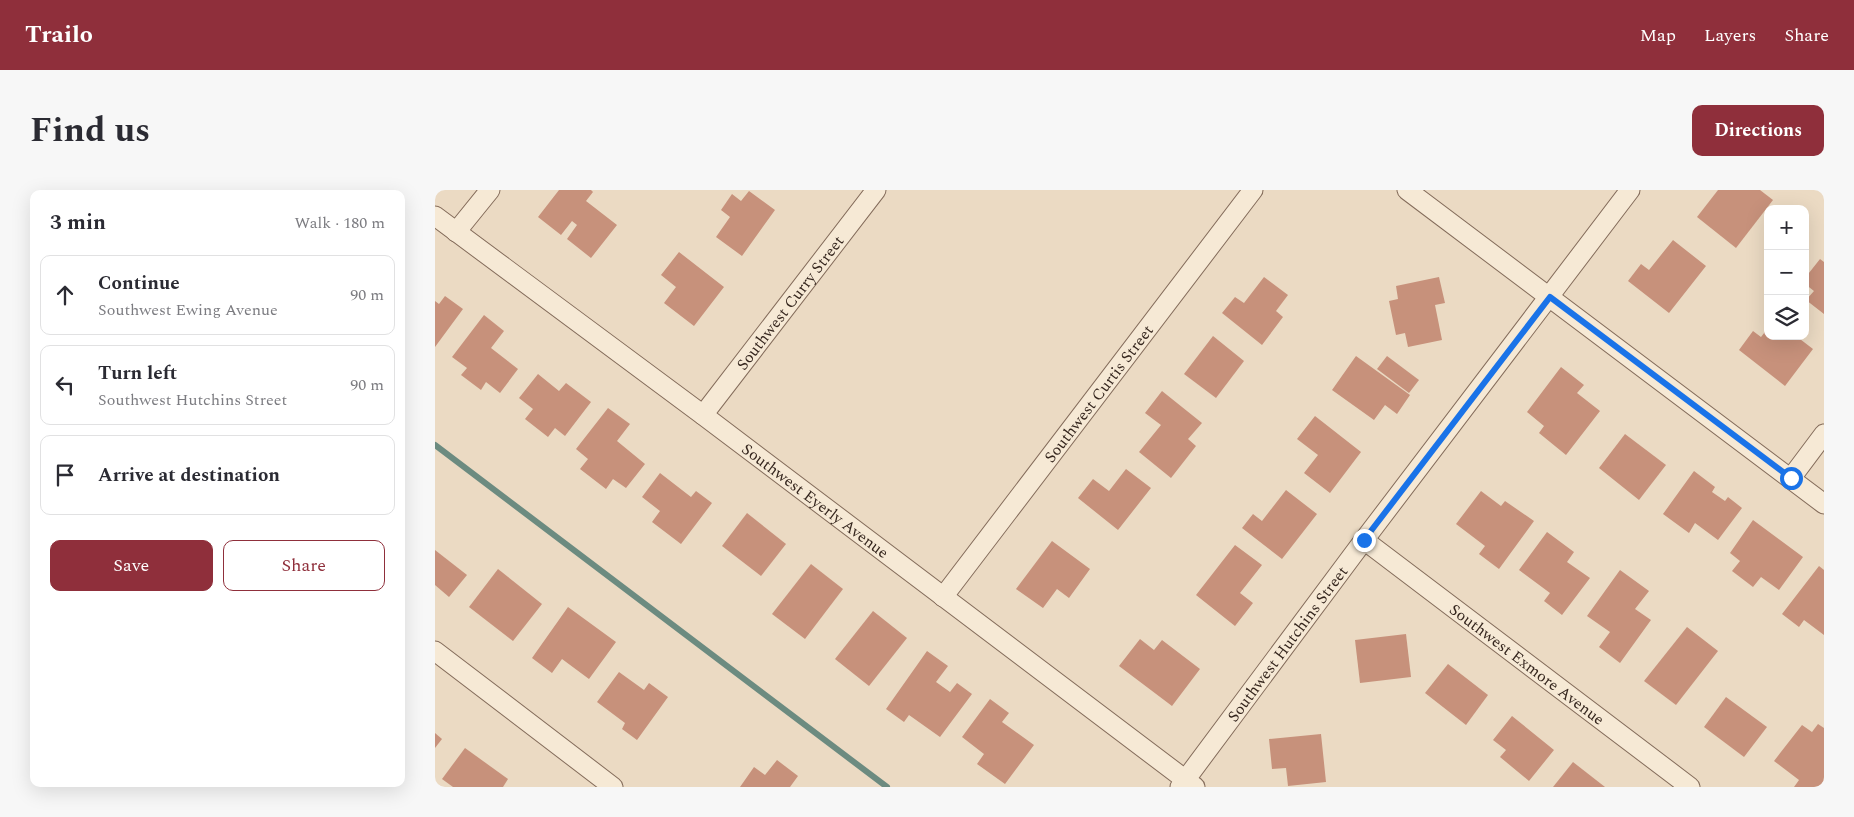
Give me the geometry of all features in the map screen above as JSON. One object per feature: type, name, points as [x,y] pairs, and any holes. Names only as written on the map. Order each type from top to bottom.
[{"type":"street","points":[[456,232],[490,190]]},
{"type":"street","name":"Southwest Curry Street","points":[[703,414],[876,190]]},
{"type":"street","name":"Southwest Curtis Street","points":[[943,597],[1253,190]]},
{"type":"street","points":[[1407,190],[1824,504]]},
{"type":"street","name":"Southwest Hutchins Street","points":[[1187,785],[1364,540],[1630,190]]},
{"type":"street","name":"Southwest Eyerly Avenue","points":[[435,216],[703,414],[1187,785]]},
{"type":"street","points":[[1791,478],[1824,434]]},
{"type":"street","name":"Southwest Exmore Avenue","points":[[1364,540],[1690,787]]},
{"type":"street","points":[[435,651],[613,787]]},
{"type":"building","points":[[559,190],[591,190],[593,192],[586,201],[617,225],[591,258],[567,239],[577,225],[572,221],[561,235],[538,217]]},
{"type":"building","points":[[1718,190],[1760,190],[1773,200],[1769,205],[1764,205],[1764,212],[1736,248],[1697,217]]},
{"type":"building","points":[[749,191],[775,210],[742,256],[716,237],[730,217],[721,210],[732,194],[741,201]]},
{"type":"building","points":[[1673,240],[1706,266],[1669,313],[1628,281],[1641,264],[1649,270]]},
{"type":"building","points":[[679,252],[724,287],[694,326],[664,303],[676,287],[661,275]]},
{"type":"building","points":[[1820,259],[1824,262],[1824,314],[1809,302],[1809,297],[1814,291],[1809,287],[1809,273]]},
{"type":"building","points":[[1264,277],[1288,295],[1276,311],[1283,317],[1262,345],[1222,313],[1235,297],[1244,303]]},
{"type":"building","points":[[1439,277],[1445,303],[1435,305],[1442,340],[1408,347],[1405,333],[1396,335],[1389,301],[1398,299],[1396,286]]},
{"type":"building","points":[[445,296],[463,309],[435,347],[435,301],[439,304]]},
{"type":"building","points":[[484,315],[504,331],[491,348],[518,369],[500,393],[486,382],[481,390],[461,375],[467,368],[452,357]]},
{"type":"building","points":[[1753,331],[1761,337],[1764,333],[1764,340],[1801,340],[1813,349],[1785,386],[1739,350]]},
{"type":"building","points":[[1213,336],[1244,361],[1216,398],[1184,374]]},
{"type":"building","points":[[1356,356],[1410,395],[1397,414],[1385,405],[1374,420],[1332,390]]},
{"type":"building","points":[[1387,356],[1419,380],[1409,393],[1377,369]]},
{"type":"building","points":[[1561,367],[1584,385],[1577,393],[1600,411],[1566,455],[1539,433],[1544,426],[1527,412]]},
{"type":"building","points":[[538,374],[559,391],[566,383],[591,402],[565,436],[555,428],[548,437],[525,419],[533,409],[519,398]]},
{"type":"building","points":[[1162,391],[1202,423],[1188,439],[1196,446],[1171,478],[1139,452],[1161,425],[1145,413]]},
{"type":"building","points":[[608,408],[630,424],[617,441],[645,464],[626,488],[613,479],[606,489],[580,469],[588,459],[576,449]]},
{"type":"building","points":[[1315,416],[1361,452],[1330,493],[1304,473],[1318,455],[1297,439]]},
{"type":"building","points":[[1625,434],[1666,465],[1639,500],[1599,468]]},
{"type":"building","points":[[1126,469],[1151,488],[1118,530],[1078,498],[1093,479],[1109,491]]},
{"type":"building","points":[[1694,471],[1715,487],[1712,492],[1725,501],[1728,497],[1742,508],[1718,540],[1695,523],[1689,533],[1663,514]]},
{"type":"building","points":[[660,473],[691,497],[696,491],[712,503],[681,544],[652,522],[660,511],[642,497]]},
{"type":"building","points":[[1286,490],[1317,514],[1282,559],[1242,528],[1253,514],[1262,521]]},
{"type":"building","points":[[1481,491],[1501,506],[1505,501],[1534,521],[1499,569],[1479,554],[1485,546],[1456,524]]},
{"type":"building","points":[[747,513],[786,544],[761,576],[722,546]]},
{"type":"building","points":[[1753,520],[1803,557],[1779,590],[1761,577],[1753,587],[1732,571],[1740,561],[1730,553]]},
{"type":"building","points":[[1547,532],[1574,552],[1567,562],[1590,578],[1562,615],[1544,601],[1550,593],[1519,570]]},
{"type":"building","points":[[1052,541],[1090,569],[1069,598],[1057,589],[1043,608],[1016,589]]},
{"type":"building","points":[[1235,545],[1262,565],[1240,593],[1253,603],[1235,626],[1196,595]]},
{"type":"building","points":[[435,550],[467,575],[449,597],[435,585]]},
{"type":"building","points":[[811,564],[843,589],[805,639],[772,614]]},
{"type":"building","points":[[1819,566],[1824,570],[1824,635],[1804,620],[1799,627],[1782,614]]},
{"type":"building","points":[[498,569],[542,604],[513,641],[469,607]]},
{"type":"building","points":[[1620,570],[1649,591],[1635,609],[1651,620],[1620,663],[1599,647],[1610,632],[1587,616]]},
{"type":"building","points":[[568,607],[616,642],[589,679],[562,659],[552,673],[532,658]]},
{"type":"building","points":[[873,611],[907,638],[869,686],[835,659]]},
{"type":"building","points":[[1687,627],[1718,651],[1676,705],[1644,681]]},
{"type":"building","points":[[1406,634],[1411,677],[1360,683],[1355,640]]},
{"type":"building","points":[[1140,639],[1154,650],[1162,640],[1200,669],[1172,706],[1119,666]]},
{"type":"building","points":[[927,651],[948,666],[936,682],[950,692],[957,683],[972,694],[940,737],[909,715],[904,722],[886,709]]},
{"type":"building","points":[[1448,664],[1488,695],[1466,725],[1425,693]]},
{"type":"building","points":[[619,672],[644,690],[649,683],[668,697],[637,740],[622,729],[625,723],[597,702]]},
{"type":"building","points":[[1726,697],[1767,727],[1744,757],[1704,727]]},
{"type":"building","points":[[990,699],[1009,713],[1002,722],[1034,745],[1005,784],[977,764],[984,754],[962,737]]},
{"type":"building","points":[[1512,716],[1554,750],[1529,781],[1500,757],[1506,750],[1493,740]]},
{"type":"building","points":[[1818,724],[1824,728],[1824,782],[1820,787],[1794,787],[1799,780],[1774,761],[1802,725],[1812,732]]},
{"type":"building","points":[[435,733],[442,739],[435,748]]},
{"type":"building","points":[[1321,734],[1326,782],[1288,786],[1286,768],[1272,769],[1269,739]]},
{"type":"building","points":[[465,748],[508,779],[503,787],[453,787],[442,779]]},
{"type":"building","points":[[777,760],[798,776],[790,787],[740,787],[754,767],[765,775]]},
{"type":"building","points":[[1573,762],[1605,787],[1553,787]]},
{"type":"waterway","points":[[435,445],[887,787]]},
{"type":"route","points":[[1364,540],[1550,297],[1791,478]]}]
